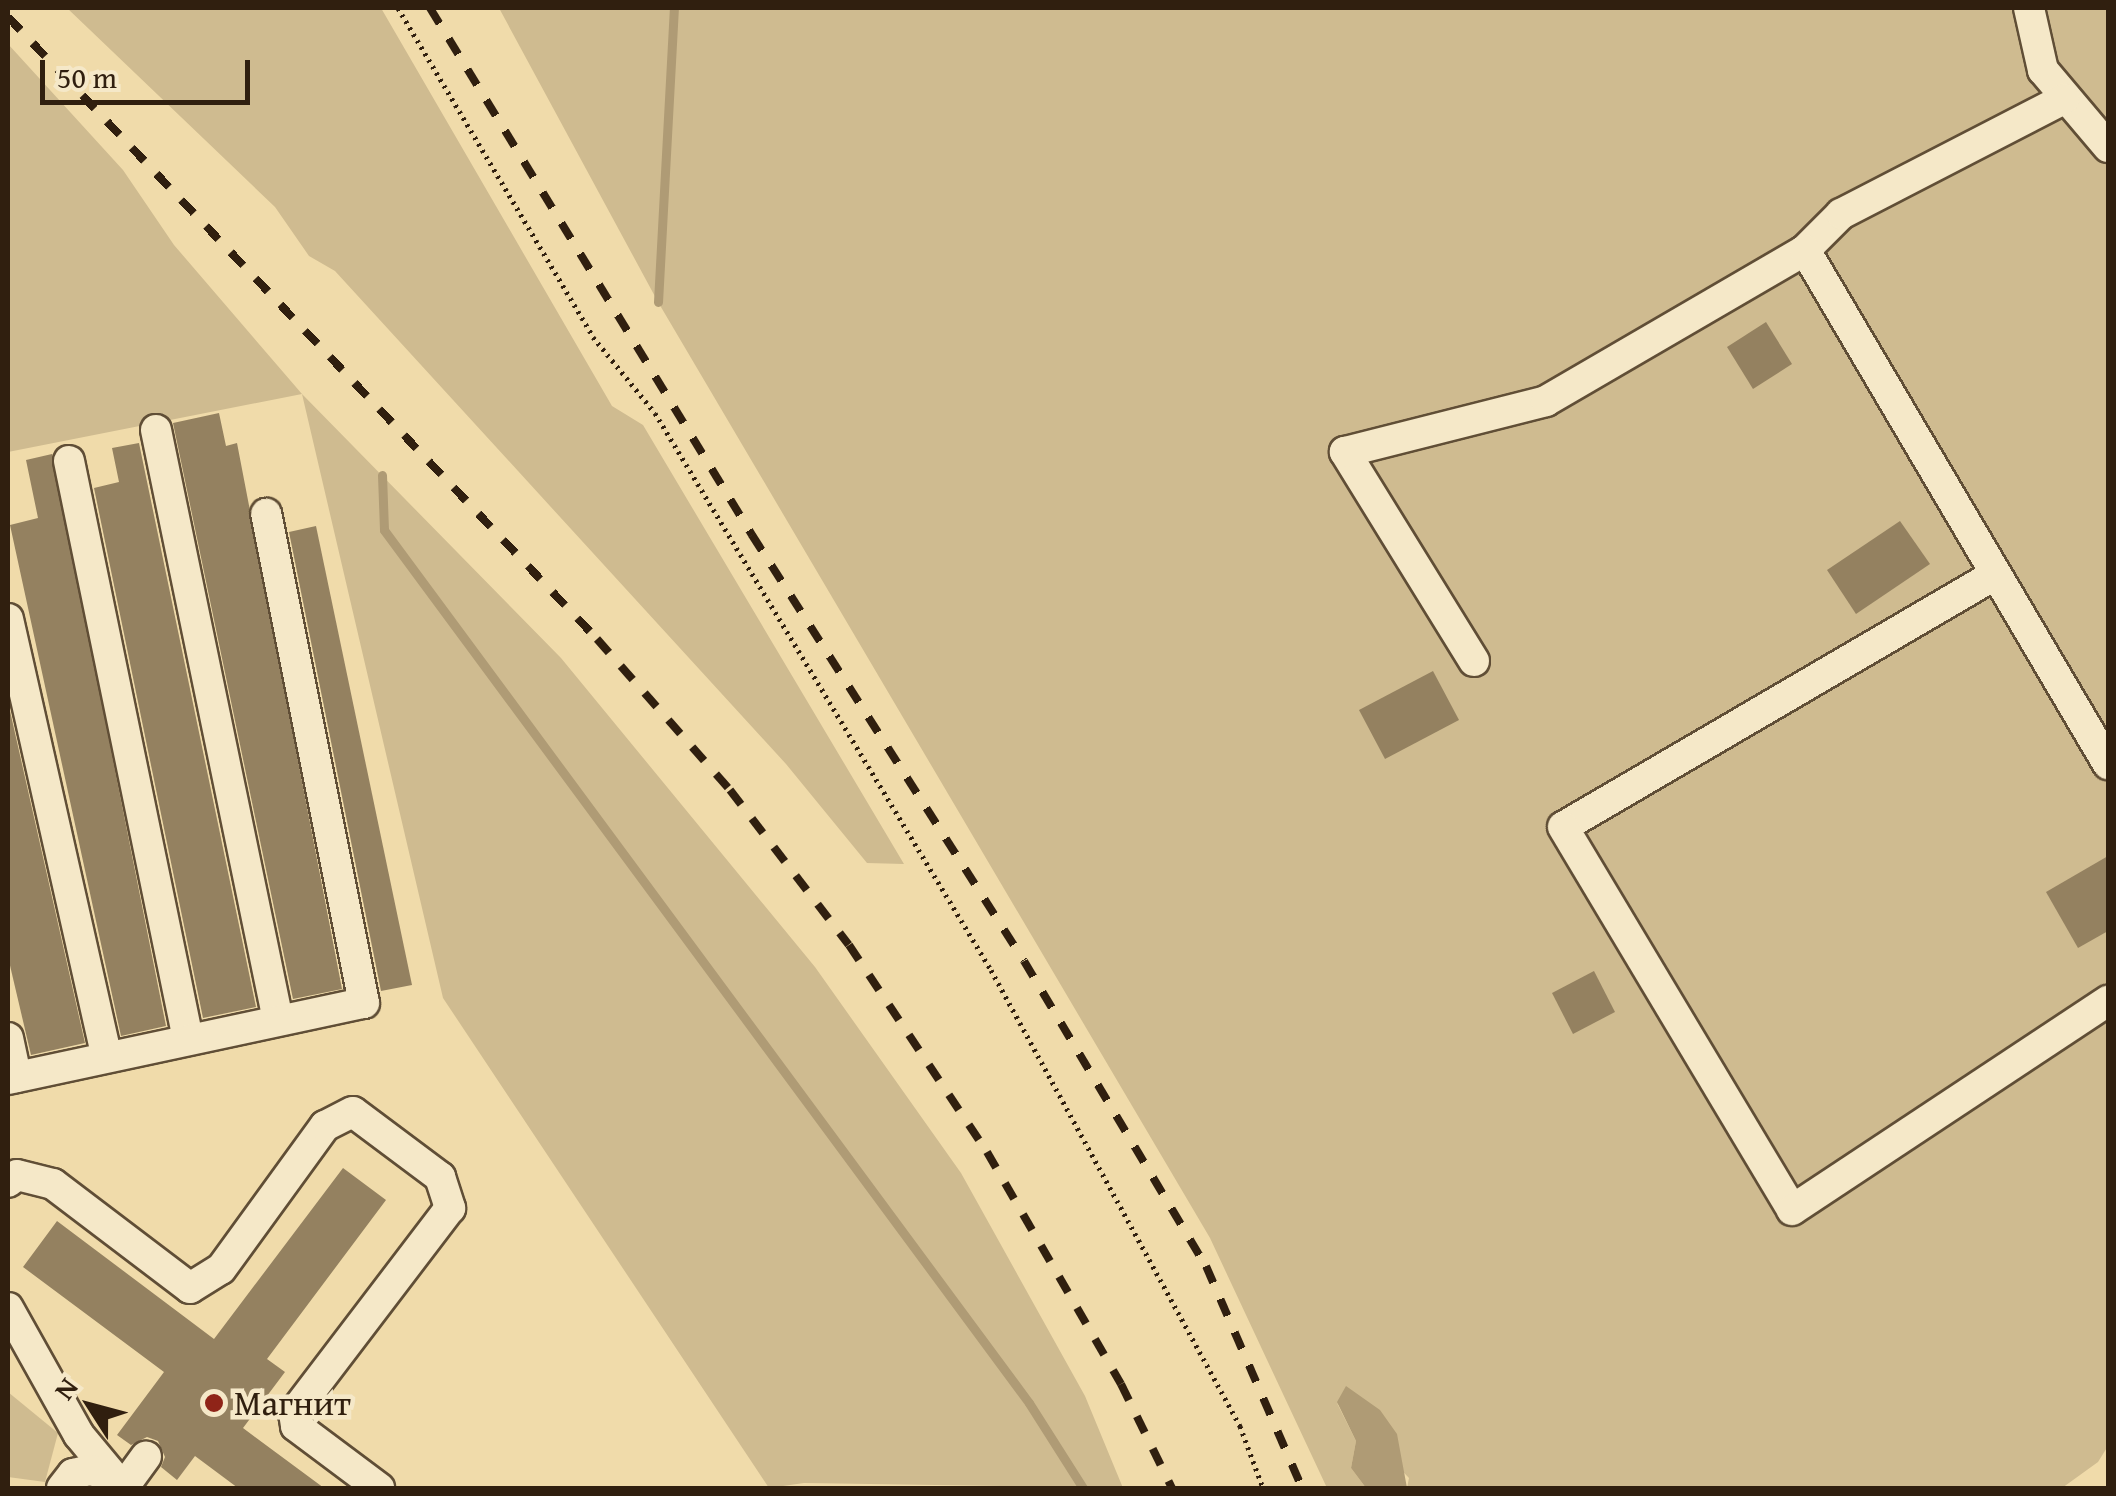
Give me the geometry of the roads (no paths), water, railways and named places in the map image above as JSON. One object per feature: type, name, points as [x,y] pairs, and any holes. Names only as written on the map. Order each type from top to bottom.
[{"type":"lane","points":[[2029,8],[2043,70],[2108,147]]},
{"type":"lane","points":[[1474,661],[1345,452],[1546,401],[1805,250],[1840,214],[2064,98]]},
{"type":"lane","points":[[1805,250],[2108,764]]},
{"type":"lane","points":[[156,430],[278,1020]]},
{"type":"lane","points":[[69,461],[188,1039]]},
{"type":"lane","points":[[8,1038],[12,1078],[358,1006],[366,996],[266,514]]},
{"type":"lane","points":[[1996,574],[1563,827],[1792,1210],[2108,1001]]},
{"type":"lane","points":[[8,619],[107,1057]]},
{"type":"lane","points":[[8,1182],[17,1175],[53,1184],[190,1288],[221,1268],[326,1126],[353,1112],[440,1177],[450,1208],[294,1412],[296,1426],[379,1488]]},
{"type":"lane","points":[[8,1308],[79,1435],[118,1482]]},
{"type":"lane","points":[[118,1482],[146,1456]]},
{"type":"lane","points":[[62,1488],[72,1474],[90,1470],[118,1482]]},
{"type":"waterway","points":[[658,302],[674,8]]},
{"type":"waterway","points":[[382,475],[384,530],[1029,1403],[1083,1488]]},
{"type":"railway","points":[[430,8],[752,535],[1024,961],[1206,1266],[1302,1488]]},
{"type":"railway","points":[[8,17],[597,639],[730,790],[849,945],[987,1152],[1121,1384],[1172,1488]]},
{"type":"place","name":"Магнит","points":[[214,1403]]}]
